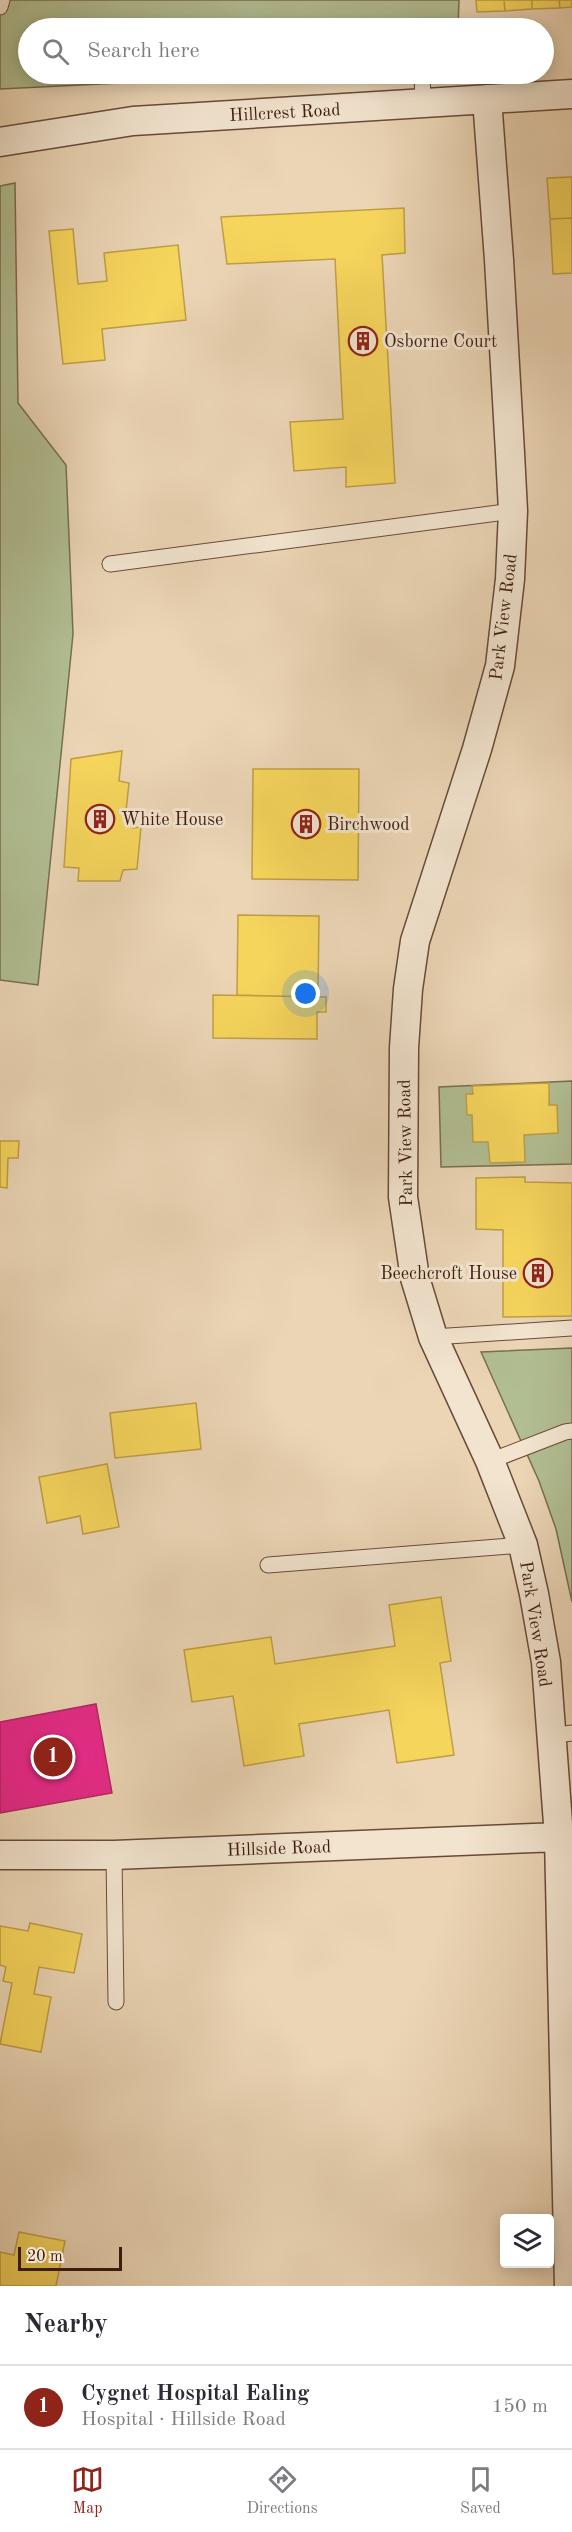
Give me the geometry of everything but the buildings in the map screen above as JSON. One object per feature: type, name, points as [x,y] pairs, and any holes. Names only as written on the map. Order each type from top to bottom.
[{"type":"street","name":"Hillcrest Road","points":[[0,142],[133,121],[572,94]]},
{"type":"street","name":"Park View Road","points":[[486,99],[500,260],[513,511],[510,579],[500,666],[477,749],[415,941],[408,988],[404,1048],[403,1197],[415,1278],[432,1337],[490,1461],[523,1545],[561,1735],[558,1837],[569,2286]]},
{"type":"street","name":"Hillside Road","points":[[0,1855],[114,1855],[558,1837]]},
{"type":"lane","points":[[0,7],[2,0]]},
{"type":"lane","points":[[422,84],[423,104]]},
{"type":"lane","points":[[110,564],[513,511]]},
{"type":"lane","points":[[432,1337],[572,1328]]},
{"type":"lane","points":[[490,1461],[572,1431]]},
{"type":"lane","points":[[268,1565],[523,1545]]},
{"type":"lane","points":[[114,1855],[116,2002]]},
{"type":"green space","points":[[0,0],[459,0],[458,18],[18,18],[18,84],[101,84],[0,89]]},
{"type":"green space","points":[[15,183],[18,403],[66,465],[73,634],[38,985],[0,980],[0,186]]},
{"type":"green space","points":[[572,1081],[572,1164],[441,1167],[439,1087]]},
{"type":"green space","points":[[572,1348],[572,1602],[556,1529],[539,1481],[481,1352]]},
{"type":"place","name":"Osborne Court","points":[[363,341]]},
{"type":"place","name":"White House","points":[[100,819]]},
{"type":"place","name":"Birchwood","points":[[306,824]]},
{"type":"place","name":"Beechcroft House","points":[[538,1273]]},
{"type":"place","name":"Cygnet Hospital Ealing","points":[[53,1757]]}]
